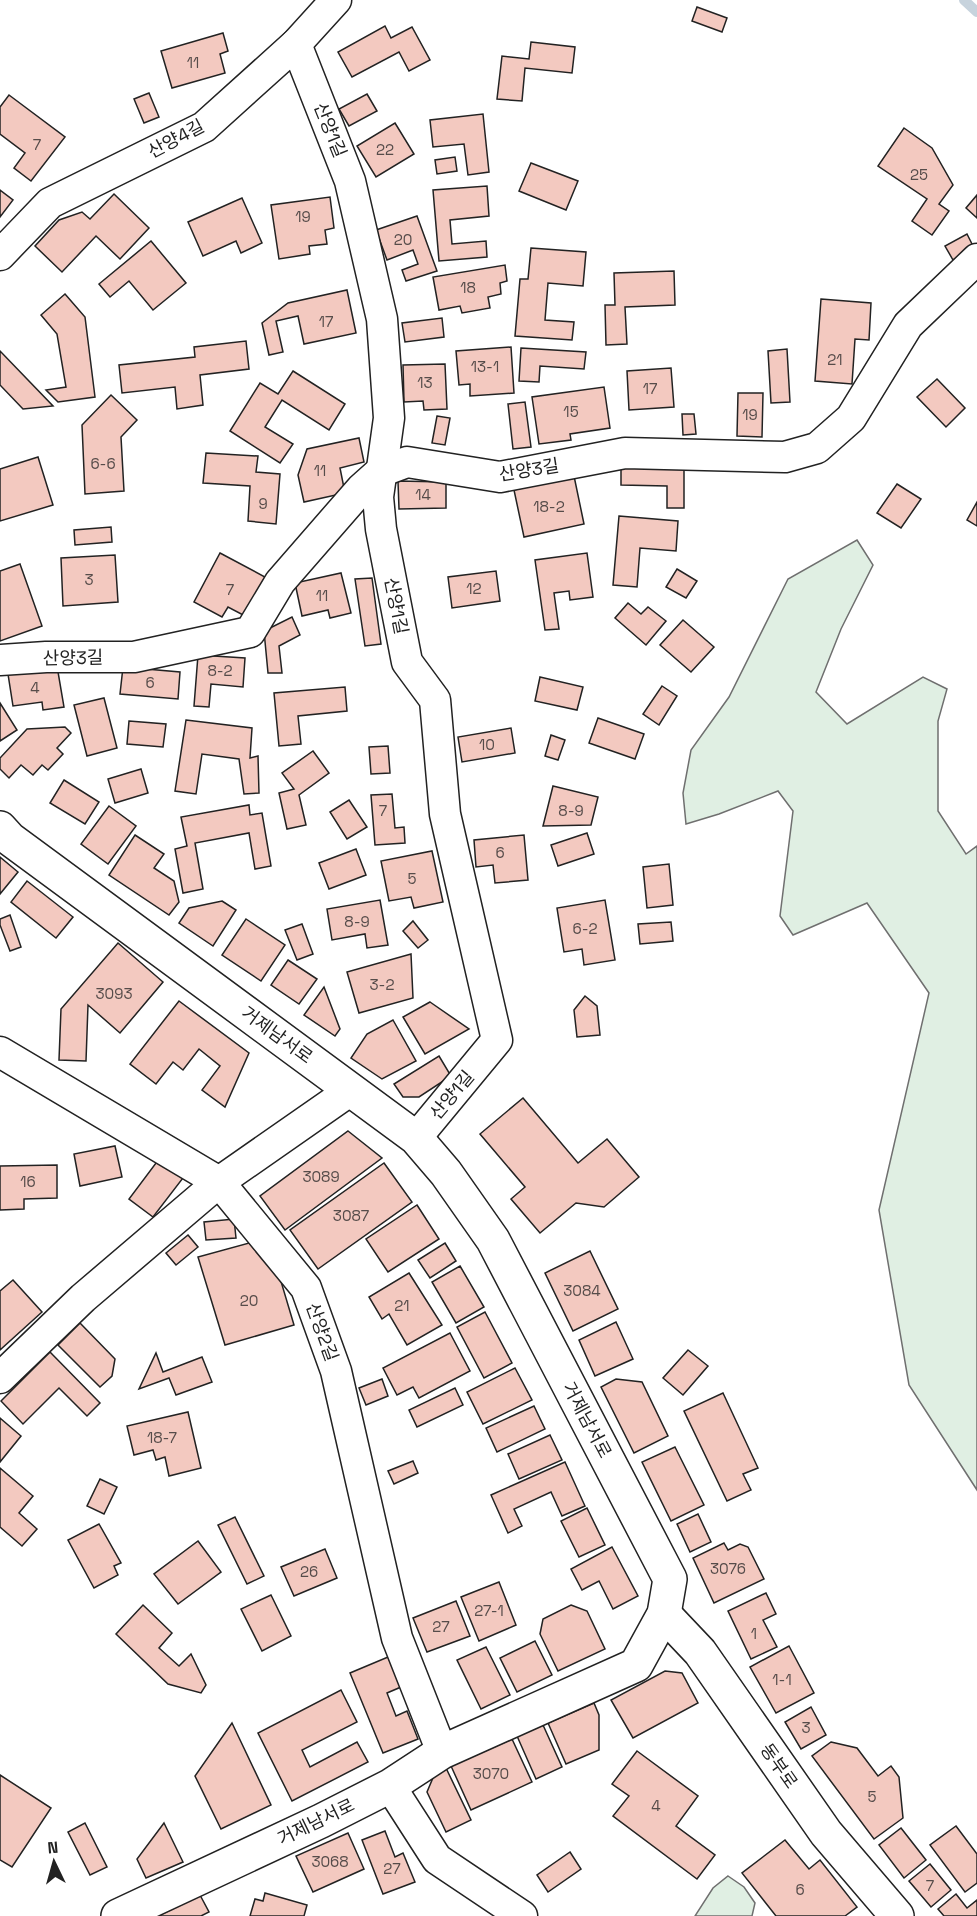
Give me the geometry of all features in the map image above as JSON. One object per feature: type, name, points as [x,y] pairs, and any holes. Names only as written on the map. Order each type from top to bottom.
[{"type":"main road","name":"거제남서로","points":[[0,828],[10,839],[416,1138],[446,1173],[493,1240],[670,1579],[664,1614],[636,1665],[442,1752],[390,1786],[321,1821],[118,1916]]},
{"type":"main road","name":"동부로","points":[[664,1614],[700,1652],[826,1833],[897,1916]]},
{"type":"street","name":"산양4길","points":[[0,255],[50,203],[204,127],[296,44],[336,0]]},
{"type":"street","name":"산양1길","points":[[296,44],[351,181],[382,319],[389,418],[378,497],[381,529],[407,662],[435,700],[445,814],[498,1040],[416,1138]]},
{"type":"street","name":"산양3길","points":[[0,660],[46,657],[134,657],[250,632],[280,582],[361,489],[380,472],[407,462],[500,477],[625,453],[785,458],[817,448],[851,418],[908,325],[977,259]]},
{"type":"street","name":"산양2길","points":[[0,1052],[219,1182],[306,1288],[336,1371],[397,1638],[442,1752]]},
{"type":"street","points":[[0,1378],[82,1298],[219,1182],[351,1090]]},
{"type":"street","points":[[390,1786],[437,1858],[522,1916]]},
{"type":"green space","points":[[857,540],[873,565],[841,629],[816,692],[847,724],[923,677],[947,689],[938,721],[938,811],[966,854],[977,846],[977,1490],[909,1385],[879,1210],[929,993],[867,903],[793,935],[780,916],[793,811],[778,791],[686,824],[683,793],[691,750],[729,697],[788,579]]},
{"type":"green space","points":[[728,1876],[744,1887],[755,1903],[752,1916],[695,1916],[713,1888]]},
{"type":"building","points":[[697,7],[727,18],[722,32],[692,21]]},
{"type":"building","points":[[385,26],[391,38],[412,27],[430,60],[409,71],[399,52],[352,77],[338,52]]},
{"type":"building","points":[[223,33],[228,51],[220,54],[225,73],[172,88],[161,51]]},
{"type":"building","points":[[531,42],[575,47],[572,73],[525,68],[522,101],[497,99],[502,56],[529,59]]},
{"type":"building","points":[[149,93],[159,117],[144,123],[134,99]]},
{"type":"building","points":[[367,94],[377,111],[349,126],[339,109]]},
{"type":"building","points":[[9,95],[65,137],[31,181],[14,168],[25,153],[0,134],[0,107]]},
{"type":"building","points":[[483,114],[489,172],[468,175],[464,144],[433,147],[430,120]]},
{"type":"building","points":[[395,123],[414,154],[376,177],[357,146]]},
{"type":"building","points":[[904,128],[932,148],[953,185],[939,204],[949,211],[932,235],[912,221],[927,199],[878,166]]},
{"type":"building","points":[[455,157],[457,171],[437,174],[435,160]]},
{"type":"building","points":[[531,163],[578,181],[566,210],[519,191]]},
{"type":"building","points":[[487,186],[489,216],[450,220],[452,244],[486,241],[487,257],[439,261],[433,190]]},
{"type":"building","points":[[0,190],[13,200],[0,217]]},
{"type":"building","points":[[114,194],[149,228],[120,259],[96,236],[62,272],[35,246],[59,220],[82,212],[90,219]]},
{"type":"building","points":[[977,195],[977,218],[966,208]]},
{"type":"building","points":[[330,197],[334,228],[325,230],[327,244],[309,246],[310,254],[279,259],[271,205]]},
{"type":"building","points":[[242,198],[262,243],[241,253],[236,241],[203,256],[188,222]]},
{"type":"building","points":[[417,216],[437,271],[406,281],[402,270],[418,264],[413,250],[387,260],[376,230]]},
{"type":"building","points":[[967,234],[974,248],[953,260],[945,246]]},
{"type":"building","points":[[151,241],[186,283],[153,310],[129,281],[110,297],[99,284]]},
{"type":"building","points":[[531,248],[586,252],[583,286],[548,283],[545,320],[574,322],[572,340],[515,336],[520,279],[528,279]]},
{"type":"building","points":[[505,265],[507,281],[500,283],[501,294],[488,297],[490,308],[462,313],[460,306],[439,310],[433,277]]},
{"type":"building","points":[[674,271],[675,305],[625,307],[627,344],[606,345],[605,305],[615,305],[614,273]]},
{"type":"building","points":[[347,290],[356,333],[304,344],[298,316],[276,321],[283,352],[269,355],[262,323],[288,303]]},
{"type":"building","points":[[65,294],[85,317],[95,397],[58,402],[46,390],[66,387],[57,334],[41,315]]},
{"type":"building","points":[[821,299],[871,303],[869,340],[855,339],[852,384],[815,381]]},
{"type":"building","points":[[442,318],[444,337],[405,342],[402,323]]},
{"type":"building","points":[[246,341],[249,369],[200,375],[203,405],[177,409],[175,387],[122,393],[119,365],[195,357],[194,347]]},
{"type":"building","points":[[511,347],[514,393],[470,396],[470,384],[459,385],[456,351]]},
{"type":"building","points":[[521,348],[586,352],[584,369],[540,366],[539,382],[519,381]]},
{"type":"building","points":[[787,349],[790,402],[771,403],[768,351]]},
{"type":"building","points":[[0,351],[53,406],[23,409],[0,385]]},
{"type":"building","points":[[445,364],[447,409],[424,410],[423,401],[404,402],[403,365]]},
{"type":"building","points":[[671,368],[674,407],[629,410],[627,371]]},
{"type":"building","points":[[293,371],[345,404],[329,430],[282,400],[265,427],[293,444],[280,463],[230,431],[260,383],[278,394]]},
{"type":"building","points":[[937,379],[965,408],[946,427],[917,397]]},
{"type":"building","points":[[604,387],[610,428],[570,434],[571,440],[539,444],[532,397]]},
{"type":"building","points":[[738,393],[763,393],[762,437],[737,436]]},
{"type":"building","points":[[111,395],[137,420],[121,437],[124,491],[85,494],[82,425]]},
{"type":"building","points":[[525,402],[531,447],[513,449],[508,404]]},
{"type":"building","points":[[682,414],[694,414],[696,434],[683,435]]},
{"type":"building","points":[[437,416],[450,418],[445,445],[432,443]]},
{"type":"building","points":[[359,438],[364,462],[340,468],[345,493],[304,502],[298,475],[307,449]]},
{"type":"building","points":[[206,453],[258,456],[256,472],[280,474],[276,524],[248,521],[250,486],[203,483]]},
{"type":"building","points":[[38,457],[53,505],[0,521],[0,469]]},
{"type":"building","points":[[621,464],[684,465],[684,508],[667,508],[667,486],[621,485]]},
{"type":"building","points":[[574,476],[584,524],[524,537],[514,490]]},
{"type":"building","points":[[398,481],[446,482],[446,508],[399,509]]},
{"type":"building","points":[[897,484],[921,499],[901,528],[877,513]]},
{"type":"building","points":[[977,502],[977,526],[967,520]]},
{"type":"building","points":[[619,516],[678,521],[676,551],[640,548],[637,587],[613,585]]},
{"type":"building","points":[[111,527],[112,542],[75,545],[74,530]]},
{"type":"building","points":[[220,553],[265,577],[245,616],[228,607],[222,617],[194,602]]},
{"type":"building","points":[[587,553],[593,597],[570,600],[569,591],[554,593],[559,629],[545,630],[535,560]]},
{"type":"building","points":[[115,555],[118,602],[63,606],[61,558]]},
{"type":"building","points":[[20,564],[42,626],[0,641],[0,571]]},
{"type":"building","points":[[677,569],[697,581],[686,598],[666,587]]},
{"type":"building","points":[[496,571],[500,601],[452,608],[448,577]]},
{"type":"building","points":[[341,573],[351,613],[330,618],[328,610],[302,616],[295,583]]},
{"type":"building","points":[[372,578],[381,644],[365,646],[355,579]]},
{"type":"building","points":[[628,603],[641,614],[648,607],[666,621],[646,645],[615,618]]},
{"type":"building","points":[[292,617],[300,635],[279,646],[282,673],[268,673],[264,631]]},
{"type":"building","points":[[683,620],[714,647],[691,672],[660,645]]},
{"type":"building","points":[[198,655],[245,658],[243,687],[211,684],[209,707],[194,706]]},
{"type":"building","points":[[57,666],[64,707],[43,710],[42,702],[13,706],[8,674]]},
{"type":"building","points":[[123,667],[180,672],[178,699],[120,694]]},
{"type":"building","points":[[540,677],[583,687],[577,710],[535,701]]},
{"type":"building","points":[[662,686],[677,696],[659,725],[643,714]]},
{"type":"building","points":[[345,687],[347,711],[298,716],[301,744],[279,746],[274,693]]},
{"type":"building","points":[[104,698],[117,748],[87,756],[74,705]]},
{"type":"building","points":[[0,703],[17,730],[0,741]]},
{"type":"building","points":[[598,718],[644,734],[635,759],[589,743]]},
{"type":"building","points":[[186,720],[252,728],[250,758],[258,756],[259,793],[244,794],[239,759],[202,754],[196,794],[175,791]]},
{"type":"building","points":[[129,721],[166,724],[163,747],[127,744]]},
{"type":"building","points":[[65,727],[71,733],[57,748],[63,754],[48,770],[42,765],[33,775],[21,765],[9,778],[0,769],[0,758],[27,729]]},
{"type":"building","points":[[511,728],[515,753],[462,762],[458,737]]},
{"type":"building","points":[[551,735],[565,740],[558,760],[545,756]]},
{"type":"building","points":[[388,746],[390,773],[371,774],[369,747]]},
{"type":"building","points":[[313,751],[329,773],[299,795],[306,825],[287,829],[279,793],[294,789],[282,773]]},
{"type":"building","points":[[141,769],[148,793],[115,803],[108,779]]},
{"type":"building","points":[[64,780],[99,802],[85,824],[50,803]]},
{"type":"building","points":[[553,786],[598,797],[591,825],[543,826]]},
{"type":"building","points":[[392,794],[395,828],[404,827],[405,843],[375,845],[371,795]]},
{"type":"building","points":[[349,800],[367,827],[347,839],[330,812]]},
{"type":"building","points":[[249,805],[250,815],[262,813],[271,866],[255,869],[249,833],[195,843],[203,889],[183,893],[175,849],[187,846],[181,817]]},
{"type":"building","points":[[109,806],[136,826],[108,864],[81,844]]},
{"type":"building","points":[[587,833],[594,854],[558,866],[551,845]]},
{"type":"building","points":[[135,835],[164,854],[154,868],[174,881],[179,902],[169,915],[109,875]]},
{"type":"building","points":[[524,835],[528,880],[495,883],[493,865],[476,867],[474,840]]},
{"type":"building","points":[[356,849],[366,875],[329,889],[319,863]]},
{"type":"building","points":[[432,851],[443,902],[414,908],[411,897],[389,901],[381,861]]},
{"type":"building","points":[[0,857],[18,872],[0,894]]},
{"type":"building","points":[[669,864],[673,905],[647,908],[643,867]]},
{"type":"building","points":[[27,881],[73,917],[56,938],[11,902]]},
{"type":"building","points":[[380,900],[388,945],[367,948],[365,934],[332,940],[327,909]]},
{"type":"building","points":[[605,900],[615,960],[584,965],[582,949],[564,952],[557,908]]},
{"type":"building","points":[[222,901],[236,910],[213,946],[179,923],[189,908]]},
{"type":"building","points":[[10,915],[21,947],[10,951],[0,919]]},
{"type":"building","points":[[246,919],[285,945],[261,981],[222,955]]},
{"type":"building","points":[[413,921],[428,940],[418,948],[403,931]]},
{"type":"building","points":[[671,922],[673,941],[640,944],[638,924]]},
{"type":"building","points":[[302,924],[313,954],[297,960],[285,930]]},
{"type":"building","points":[[118,943],[163,982],[120,1033],[88,1005],[86,1061],[59,1060],[61,1009]]},
{"type":"building","points":[[411,954],[413,998],[359,1013],[347,972]]},
{"type":"building","points":[[288,960],[317,979],[299,1004],[271,985]]},
{"type":"building","points":[[324,987],[340,1029],[335,1036],[304,1015]]},
{"type":"building","points":[[585,996],[597,1006],[600,1035],[577,1037],[574,1010]]},
{"type":"building","points":[[179,1001],[249,1053],[225,1107],[202,1090],[220,1066],[199,1049],[183,1070],[173,1062],[156,1084],[130,1064]]},
{"type":"building","points":[[430,1002],[469,1029],[425,1054],[403,1017]]},
{"type":"building","points":[[393,1020],[416,1061],[382,1079],[351,1058],[367,1034]]},
{"type":"building","points":[[439,1056],[451,1076],[419,1097],[403,1097],[394,1084]]},
{"type":"building","points":[[523,1098],[578,1163],[607,1139],[639,1177],[604,1207],[576,1203],[540,1233],[511,1199],[525,1187],[480,1134]]},
{"type":"building","points":[[348,1131],[382,1158],[285,1230],[260,1196]]},
{"type":"building","points":[[115,1146],[122,1177],[80,1186],[74,1154]]},
{"type":"building","points":[[159,1159],[183,1178],[153,1217],[129,1199]]},
{"type":"building","points":[[384,1163],[412,1202],[318,1269],[290,1230]]},
{"type":"building","points":[[57,1165],[57,1198],[24,1199],[24,1209],[0,1210],[0,1166]]},
{"type":"building","points":[[417,1205],[439,1239],[388,1272],[366,1239]]},
{"type":"building","points":[[234,1219],[236,1238],[206,1240],[204,1222]]},
{"type":"building","points":[[188,1235],[198,1247],[176,1265],[166,1253]]},
{"type":"building","points":[[249,1243],[280,1278],[294,1325],[225,1345],[198,1257]]},
{"type":"building","points":[[445,1243],[456,1261],[430,1278],[418,1260]]},
{"type":"building","points":[[590,1251],[618,1309],[573,1331],[545,1273]]},
{"type":"building","points":[[460,1266],[484,1307],[456,1323],[432,1282]]},
{"type":"building","points":[[409,1273],[442,1325],[407,1345],[389,1314],[382,1319],[369,1297]]},
{"type":"building","points":[[13,1280],[42,1312],[0,1350],[0,1291]]},
{"type":"building","points":[[485,1312],[512,1363],[484,1378],[457,1327]]},
{"type":"building","points":[[616,1322],[633,1359],[595,1376],[579,1340]]},
{"type":"building","points":[[80,1323],[115,1359],[112,1376],[100,1387],[58,1345]]},
{"type":"building","points":[[450,1333],[470,1371],[419,1398],[413,1387],[397,1395],[383,1368]]},
{"type":"building","points":[[688,1350],[708,1366],[683,1395],[663,1378]]},
{"type":"building","points":[[50,1352],[100,1403],[87,1416],[59,1388],[23,1424],[1,1401]]},
{"type":"building","points":[[156,1353],[163,1372],[202,1357],[212,1382],[176,1395],[169,1378],[139,1389]]},
{"type":"building","points":[[515,1368],[532,1400],[483,1424],[467,1392]]},
{"type":"building","points":[[382,1379],[388,1396],[366,1405],[359,1388]]},
{"type":"building","points":[[616,1379],[642,1382],[668,1436],[634,1453],[601,1387]]},
{"type":"building","points":[[455,1388],[463,1405],[417,1427],[409,1410]]},
{"type":"building","points":[[723,1393],[758,1468],[743,1474],[751,1490],[727,1501],[684,1411]]},
{"type":"building","points":[[534,1406],[545,1429],[497,1452],[486,1428]]},
{"type":"building","points":[[188,1412],[201,1468],[169,1476],[165,1457],[156,1460],[153,1450],[134,1455],[127,1426]]},
{"type":"building","points":[[0,1418],[21,1436],[0,1462]]},
{"type":"building","points":[[550,1435],[562,1460],[519,1479],[508,1454]]},
{"type":"building","points":[[675,1447],[704,1505],[671,1521],[642,1462]]},
{"type":"building","points":[[413,1461],[418,1473],[394,1484],[388,1471]]},
{"type":"building","points":[[565,1462],[585,1506],[562,1516],[551,1492],[514,1509],[522,1526],[508,1533],[491,1495]]},
{"type":"building","points":[[0,1468],[33,1496],[19,1513],[37,1529],[22,1546],[0,1527]]},
{"type":"building","points":[[100,1479],[117,1487],[104,1514],[87,1506]]},
{"type":"building","points":[[587,1508],[605,1545],[579,1557],[561,1521]]},
{"type":"building","points":[[698,1514],[711,1542],[690,1552],[677,1524]]},
{"type":"building","points":[[235,1517],[264,1576],[247,1584],[218,1525]]},
{"type":"building","points":[[99,1524],[121,1563],[114,1566],[118,1575],[94,1588],[68,1540]]},
{"type":"building","points":[[198,1541],[221,1572],[178,1604],[154,1574]]},
{"type":"building","points":[[724,1543],[728,1550],[740,1544],[748,1547],[764,1579],[714,1603],[693,1558]]},
{"type":"building","points":[[612,1547],[638,1596],[613,1609],[599,1581],[582,1590],[571,1569]]},
{"type":"building","points":[[325,1549],[337,1578],[294,1596],[281,1567]]},
{"type":"building","points":[[499,1582],[516,1625],[479,1641],[461,1597]]},
{"type":"building","points":[[766,1593],[776,1614],[763,1620],[777,1647],[751,1659],[728,1611]]},
{"type":"building","points":[[271,1595],[291,1636],[262,1651],[241,1609]]},
{"type":"building","points":[[456,1601],[470,1636],[427,1652],[413,1618]]},
{"type":"building","points":[[143,1605],[172,1633],[159,1648],[179,1666],[191,1654],[206,1685],[201,1693],[168,1684],[116,1634]]},
{"type":"building","points":[[571,1605],[587,1611],[605,1649],[558,1671],[540,1634],[543,1619]]},
{"type":"building","points":[[535,1641],[552,1675],[517,1692],[500,1658]]},
{"type":"building","points":[[789,1646],[814,1693],[776,1713],[750,1667]]},
{"type":"building","points":[[486,1647],[510,1695],[481,1709],[457,1660]]},
{"type":"building","points":[[388,1657],[401,1687],[387,1693],[396,1716],[407,1711],[418,1739],[383,1753],[350,1673]]},
{"type":"building","points":[[665,1671],[682,1673],[698,1703],[633,1738],[611,1700]]},
{"type":"building","points":[[341,1690],[357,1722],[302,1750],[310,1767],[357,1742],[368,1762],[292,1801],[258,1733]]},
{"type":"building","points":[[594,1703],[599,1715],[599,1750],[566,1764],[548,1723]]},
{"type":"building","points":[[811,1707],[826,1735],[801,1749],[785,1722]]},
{"type":"building","points":[[232,1723],[271,1805],[221,1829],[195,1776]]},
{"type":"building","points":[[543,1725],[562,1767],[536,1779],[517,1736]]},
{"type":"building","points":[[512,1739],[532,1782],[471,1810],[451,1766]]},
{"type":"building","points":[[831,1742],[857,1748],[878,1776],[891,1766],[899,1777],[903,1818],[874,1839],[812,1756]]},
{"type":"building","points":[[637,1751],[698,1796],[676,1826],[715,1855],[697,1879],[613,1816],[629,1796],[612,1784]]},
{"type":"building","points":[[446,1768],[471,1820],[446,1832],[427,1792],[435,1773]]},
{"type":"building","points":[[0,1775],[51,1808],[12,1867],[0,1860]]},
{"type":"building","points":[[85,1823],[107,1867],[90,1875],[68,1832]]},
{"type":"building","points":[[164,1823],[183,1862],[146,1878],[137,1859]]},
{"type":"building","points":[[956,1826],[977,1854],[977,1883],[965,1892],[930,1845]]},
{"type":"building","points":[[901,1828],[926,1860],[904,1878],[879,1845]]},
{"type":"building","points":[[385,1831],[395,1857],[403,1853],[415,1882],[383,1894],[362,1840]]},
{"type":"building","points":[[348,1833],[364,1869],[313,1892],[296,1856]]},
{"type":"building","points":[[785,1840],[809,1869],[820,1860],[857,1907],[845,1916],[776,1916],[742,1873]]},
{"type":"building","points":[[570,1852],[581,1869],[548,1892],[537,1875]]},
{"type":"building","points":[[930,1864],[951,1890],[931,1907],[909,1881]]},
{"type":"building","points":[[265,1893],[307,1905],[304,1916],[250,1916],[255,1899],[263,1901]]},
{"type":"building","points":[[956,1894],[967,1908],[977,1900],[977,1916],[944,1916],[938,1909]]},
{"type":"building","points":[[200,1895],[209,1912],[201,1916],[158,1916]]},
{"type":"waterway","points":[[964,0],[977,12]]}]
